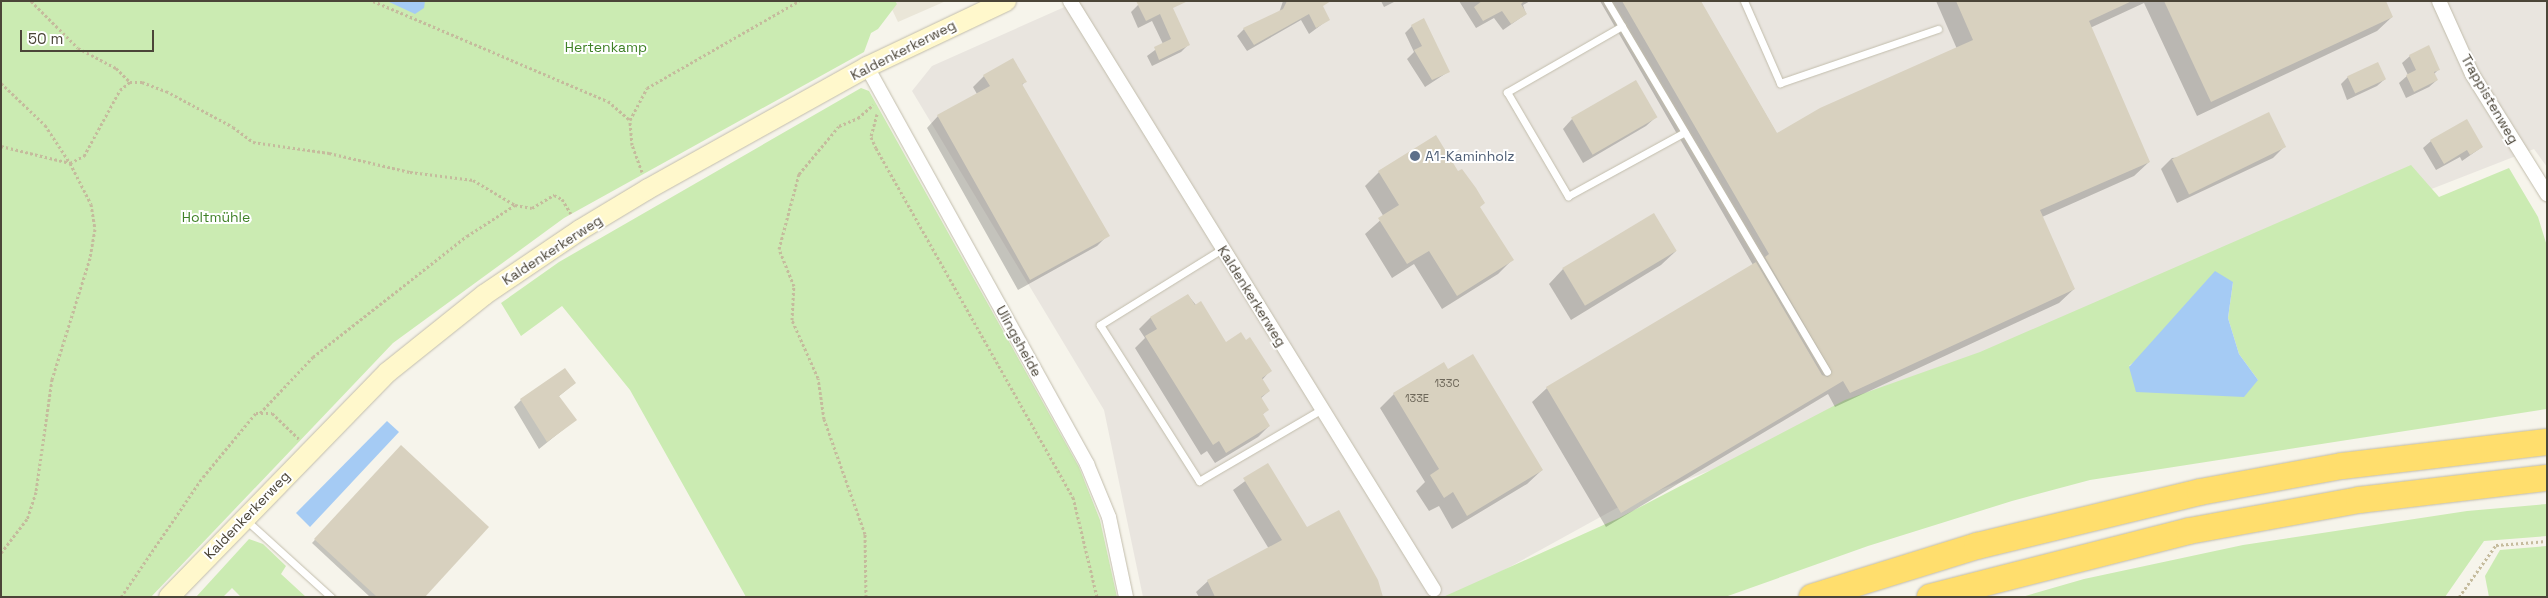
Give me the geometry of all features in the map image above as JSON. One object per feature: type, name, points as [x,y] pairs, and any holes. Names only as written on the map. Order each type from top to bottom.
[{"type":"highway","points":[[1812,597],[1977,546],[2200,492],[2342,466],[2547,442]]},
{"type":"highway","points":[[1930,597],[2189,531],[2359,500],[2547,478]]},
{"type":"main road","name":"Kaldenkerkerweg","points":[[169,597],[310,449],[388,372],[484,295],[580,230],[867,67],[1006,1]]},
{"type":"street","name":"Kaldenkerkerweg","points":[[1070,1],[1434,590]]},
{"type":"street","name":"Trappistenweg","points":[[2439,1],[2472,74],[2547,194]]},
{"type":"street","name":"Ulingsheide","points":[[867,67],[1087,464],[1109,517],[1126,597]]},
{"type":"lane","points":[[1607,1],[1826,372]]},
{"type":"lane","points":[[1744,1],[1780,83],[1938,29]]},
{"type":"lane","points":[[1622,26],[1507,92],[1568,196],[1685,132]]},
{"type":"lane","points":[[1222,249],[1100,325],[1199,482],[1322,409]]},
{"type":"lane","points":[[244,518],[331,597]]},
{"type":"path","points":[[31,1],[78,48],[116,68],[130,82],[166,91],[253,142],[330,153],[401,171],[473,180],[516,204],[532,208],[554,195],[562,199],[580,230]]},
{"type":"path","points":[[373,1],[608,101],[630,120]]},
{"type":"path","points":[[644,178],[632,145],[630,120],[647,88],[799,1]]},
{"type":"path","points":[[1,146],[70,163],[84,156],[114,98],[130,82]]},
{"type":"path","points":[[1,83],[45,125],[70,163],[90,204],[95,229],[90,258],[52,378],[36,492],[27,519],[1,553]]},
{"type":"path","points":[[866,597],[866,534],[824,419],[818,378],[792,320],[794,286],[779,249],[799,174],[839,126],[858,118],[882,97]]},
{"type":"path","points":[[882,97],[871,137],[1073,496],[1097,597]]},
{"type":"path","points":[[260,413],[313,357],[466,236],[516,204]]},
{"type":"path","points":[[121,597],[203,477],[256,413],[272,413],[310,449]]},
{"type":"path","points":[[2459,597],[2496,545],[2547,541]]},
{"type":"shaded area","points":[[888,1],[946,1],[898,22]]},
{"type":"shaded area","points":[[1078,1],[2547,1],[2547,167],[2534,149],[1624,504],[1455,597],[1143,597],[1104,410],[912,91],[932,66]]},
{"type":"green space","name":"Holtmühle","points":[[1,1],[895,1],[897,4],[878,29],[871,33],[864,52],[564,218],[393,343],[151,597],[1,597]]},
{"type":"green space","points":[[861,88],[869,91],[1079,467],[1100,520],[1117,597],[746,597],[630,390],[562,306],[521,336],[501,303],[559,262]]},
{"type":"green space","points":[[2411,165],[2439,197],[2509,168],[2538,217],[2547,246],[2547,409],[2090,480],[2012,501],[1868,546],[1725,597],[1443,597],[1619,518],[1845,400],[1980,352]],"holes":[[[2233,282],[2228,318],[2239,354],[2258,380],[2129,366]]]},
{"type":"green space","points":[[2547,504],[2547,536],[2484,541],[2445,597],[2022,597],[2084,579],[2243,545],[2467,511]]},
{"type":"green space","points":[[249,539],[263,544],[286,566],[281,574],[306,597],[241,597],[232,588],[223,597],[196,597]]},
{"type":"green space","points":[[2547,546],[2547,597],[2489,597],[2485,576],[2500,550]]},
{"type":"water","points":[[387,1],[425,1],[424,8],[415,14]]},
{"type":"water","points":[[2215,271],[2233,282],[2228,318],[2239,354],[2258,380],[2244,397],[2136,392],[2129,367]]},
{"type":"water","points":[[387,421],[399,432],[310,527],[296,513]]},
{"type":"building","points":[[1136,1],[1188,1],[1173,8],[1190,45],[1159,60],[1154,47],[1171,39],[1160,14],[1146,21]]},
{"type":"building","points":[[1287,1],[1331,1],[1323,6],[1330,20],[1316,28],[1309,14],[1254,45],[1243,28],[1283,9]]},
{"type":"building","points":[[1482,1],[1524,1],[1521,4],[1527,14],[1511,24],[1502,11],[1483,21],[1474,7]]},
{"type":"building","points":[[1622,1],[1701,1],[1777,133],[1820,108],[1973,40],[1956,1],[2132,1],[2089,21],[2150,162],[2040,210],[2075,289],[1850,393],[1843,381],[1621,513],[1546,387],[1756,262],[1822,375],[1828,377],[1832,372],[1765,257],[1769,254]]},
{"type":"building","points":[[2164,1],[2386,1],[2393,17],[2211,102]]},
{"type":"building","points":[[1424,18],[1450,72],[1432,80],[1414,50],[1422,46],[1411,25]]},
{"type":"building","points":[[2429,45],[2440,70],[2434,72],[2438,80],[2414,92],[2406,75],[2416,70],[2409,55]]},
{"type":"building","points":[[1013,58],[1027,82],[1022,84],[1110,236],[1030,280],[937,115],[990,86],[983,75]]},
{"type":"building","points":[[2378,62],[2386,79],[2355,94],[2347,76]]},
{"type":"building","points":[[1636,80],[1658,117],[1593,155],[1571,118]]},
{"type":"building","points":[[2269,112],[2286,147],[2189,194],[2172,159]]},
{"type":"building","points":[[2467,119],[2483,147],[2470,155],[2467,150],[2444,164],[2430,140]]},
{"type":"building","points":[[1436,135],[1458,171],[1462,169],[1476,188],[1485,203],[1480,207],[1514,260],[1457,296],[1429,251],[1407,264],[1378,218],[1399,205],[1378,171]]},
{"type":"building","points":[[1654,213],[1677,251],[1585,306],[1562,268]]},
{"type":"building","points":[[1188,294],[1195,305],[1201,301],[1226,342],[1241,332],[1246,340],[1250,337],[1272,371],[1262,378],[1270,391],[1261,397],[1269,410],[1263,414],[1270,426],[1226,453],[1219,441],[1213,445],[1145,336],[1157,329],[1150,317]]},
{"type":"building","points":[[1473,354],[1543,470],[1467,516],[1453,492],[1444,498],[1430,475],[1439,469],[1393,393],[1444,362],[1448,369]]},
{"type":"building","points":[[565,368],[576,383],[559,396],[577,420],[547,442],[520,399]]},
{"type":"building","points":[[401,445],[489,527],[425,597],[377,597],[314,539]]},
{"type":"building","points":[[1268,463],[1307,527],[1339,510],[1378,580],[1383,597],[1215,597],[1207,580],[1282,540],[1243,478]]},
{"type":"place","name":"A1-Kaminholz","points":[[1415,156]]},
{"type":"park label","name":"Hertenkamp","points":[[606,47]]}]
